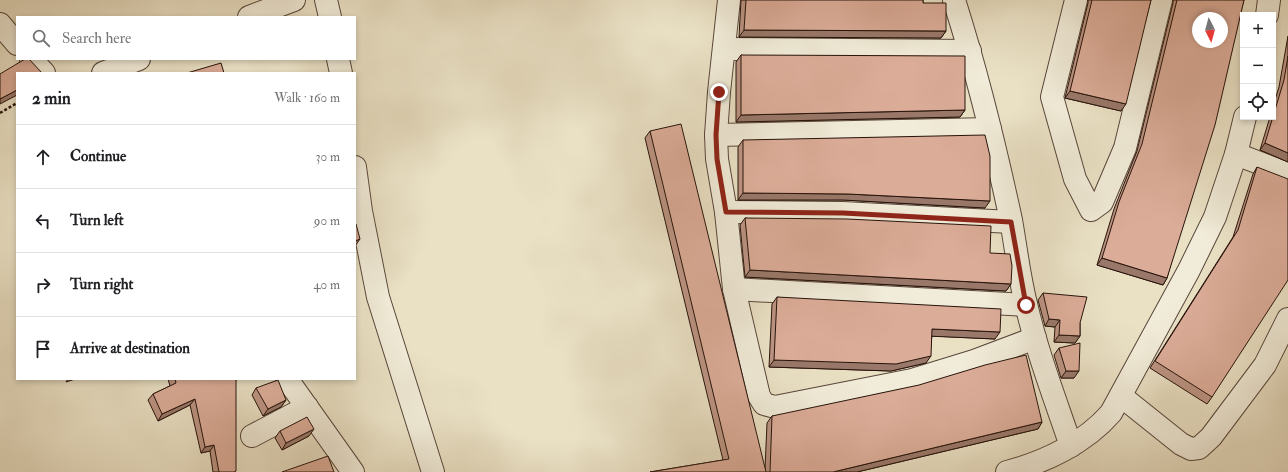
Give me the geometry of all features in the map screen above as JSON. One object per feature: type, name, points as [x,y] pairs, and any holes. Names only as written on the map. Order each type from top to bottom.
[{"type":"street","points":[[252,16],[294,0]]},
{"type":"street","points":[[326,0],[330,16]]},
{"type":"street","points":[[729,0],[716,135],[717,159],[726,212],[734,289],[759,396],[764,404],[775,407],[912,380],[974,361],[1035,338]]},
{"type":"street","points":[[954,0],[970,51],[990,130],[1011,222],[1026,305],[1035,338],[1071,446]]},
{"type":"street","points":[[1076,0],[1052,97],[1075,179],[1090,210],[1102,202],[1125,148],[1161,0]]},
{"type":"street","points":[[1267,12],[1269,0]]},
{"type":"street","points":[[0,24],[16,43]]},
{"type":"street","points":[[724,49],[970,51]]},
{"type":"street","points":[[32,60],[43,72]]},
{"type":"street","points":[[106,72],[136,60]]},
{"type":"street","points":[[338,60],[341,72]]},
{"type":"street","points":[[1007,472],[1022,468],[1071,446],[1093,432],[1111,413],[1190,270],[1215,217],[1236,154],[1244,120]]},
{"type":"street","points":[[716,135],[990,130]]},
{"type":"street","points":[[1236,154],[1288,174]]},
{"type":"street","points":[[356,174],[361,211],[378,297],[433,472]]},
{"type":"street","points":[[726,212],[843,213],[1011,222]]},
{"type":"street","points":[[734,289],[1026,305]]},
{"type":"street","points":[[1121,396],[1181,444],[1191,449],[1200,448],[1211,437],[1265,365],[1283,333],[1288,319]]},
{"type":"street","points":[[288,380],[353,472]]},
{"type":"street","points":[[252,436],[307,407]]},
{"type":"path","points":[[0,112],[16,104]]},
{"type":"building","points":[[746,0],[923,0],[923,3],[946,3],[946,31],[744,30]]},
{"type":"building","points":[[1092,0],[1151,0],[1126,104],[1070,91]]},
{"type":"building","points":[[1177,0],[1244,0],[1215,125],[1167,278],[1102,258],[1119,202],[1142,144]]},
{"type":"building","points":[[741,55],[965,56],[965,110],[741,115]]},
{"type":"building","points":[[1288,56],[1288,153],[1265,143],[1272,120],[1276,120],[1276,107],[1284,80]]},
{"type":"building","points":[[23,60],[30,60],[41,72],[16,72],[16,91],[0,99],[0,74]]},
{"type":"building","points":[[221,63],[224,72],[190,72]]},
{"type":"building","points":[[681,124],[766,472],[650,472],[729,459],[650,131]]},
{"type":"building","points":[[985,135],[990,156],[990,201],[848,194],[743,193],[743,140]]},
{"type":"building","points":[[1257,167],[1288,179],[1288,280],[1212,397],[1155,361],[1238,230]]},
{"type":"building","points":[[745,218],[847,219],[991,226],[990,253],[1010,254],[1012,266],[1011,284],[750,270]]},
{"type":"building","points":[[356,224],[360,239],[356,241]]},
{"type":"building","points":[[1043,293],[1087,297],[1080,323],[1080,336],[1059,335],[1060,320],[1049,319]]},
{"type":"building","points":[[777,297],[1001,309],[1000,332],[932,329],[931,356],[896,364],[774,360]]},
{"type":"building","points":[[1080,343],[1079,371],[1066,371],[1059,348]]},
{"type":"building","points":[[1026,355],[1042,422],[833,472],[770,472],[772,416],[919,385],[985,365]]},
{"type":"building","points":[[175,380],[236,380],[236,471],[219,472],[214,445],[205,447],[195,399],[162,414],[153,394],[176,383]]},
{"type":"building","points":[[278,380],[286,400],[268,409],[256,388]]},
{"type":"building","points":[[307,417],[314,429],[286,443],[280,431]]},
{"type":"building","points":[[328,456],[334,472],[282,472]]},
{"type":"route","points":[[719,92],[716,135],[717,159],[726,212],[843,213],[1011,222],[1026,305]]}]
